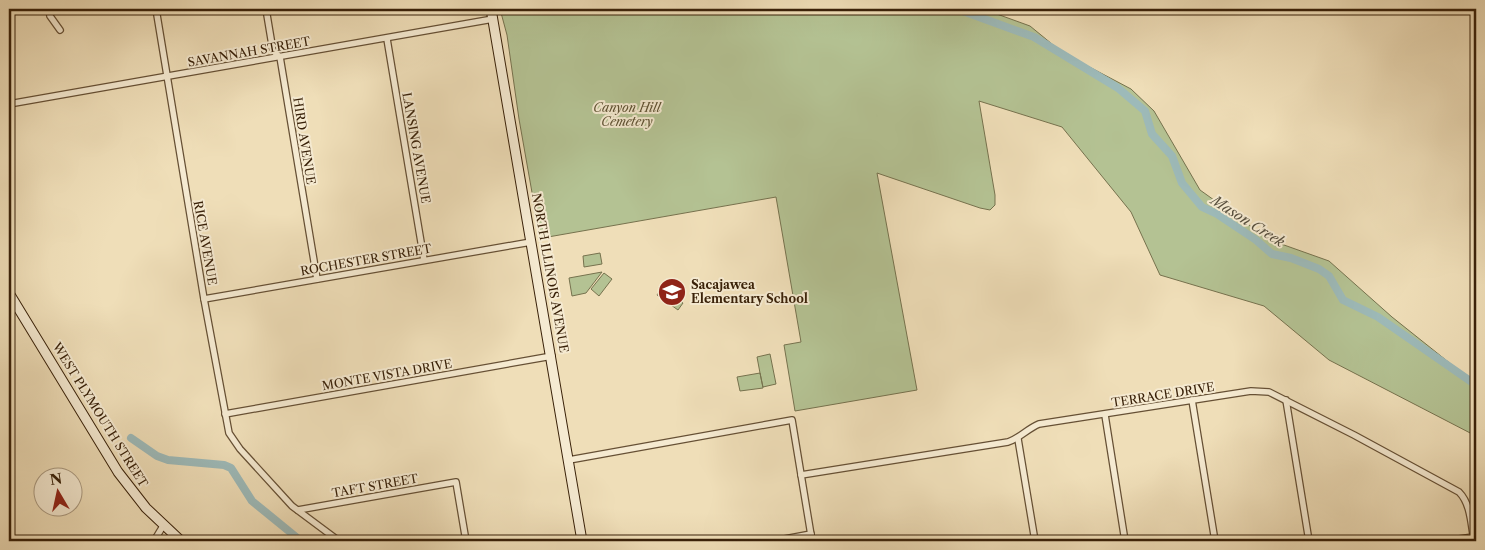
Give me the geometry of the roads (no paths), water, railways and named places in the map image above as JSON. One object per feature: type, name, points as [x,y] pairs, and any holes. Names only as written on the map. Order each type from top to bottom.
[{"type":"street","points":[[49,9],[50,16],[60,30]]},
{"type":"street","name":"RICE AVENUE","points":[[156,9],[204,298],[229,434],[259,470],[298,510],[339,541]]},
{"type":"street","name":"HIRD AVENUE","points":[[266,9],[273,51],[280,57],[317,279]]},
{"type":"street","name":"NORTH ILLINOIS AVENUE","points":[[491,9],[552,356],[582,541]]},
{"type":"street","name":"SAVANNAH STREET","points":[[9,104],[493,19]]},
{"type":"street","name":"LANSING AVENUE","points":[[387,39],[424,260]]},
{"type":"street","name":"ROCHESTER STREET","points":[[204,298],[531,242]]},
{"type":"street","name":"WEST PLYMOUTH STREET","points":[[9,293],[118,472],[146,508],[181,541]]},
{"type":"street","name":"MONTE VISTA DRIVE","points":[[225,414],[552,356]]},
{"type":"street","name":"TERRACE DRIVE","points":[[801,475],[1008,442],[1018,439],[1030,428],[1039,424],[1251,391],[1269,392],[1354,435],[1459,492],[1467,504],[1473,539]]},
{"type":"street","points":[[1192,400],[1215,541]]},
{"type":"street","points":[[1286,400],[1309,541]]},
{"type":"street","points":[[1104,415],[1125,541]]},
{"type":"street","points":[[569,460],[792,420],[812,541]]},
{"type":"street","points":[[1018,439],[1035,541]]},
{"type":"street","name":"TAFT STREET","points":[[298,510],[456,482],[466,541]]},
{"type":"street","points":[[154,541],[163,526]]},
{"type":"street","points":[[774,541],[811,534]]},
{"type":"street","points":[[1445,541],[1473,539]]},
{"type":"waterway","name":"Mason Creek","points":[[957,9],[1034,37],[1118,88],[1145,111],[1152,134],[1172,156],[1182,183],[1202,207],[1217,214],[1256,240],[1272,254],[1291,258],[1319,269],[1329,276],[1343,300],[1378,317],[1476,385]]},
{"type":"waterway","points":[[131,438],[157,456],[168,460],[224,465],[231,468],[252,501],[301,541]]},
{"type":"place","name":"Sacajawea Elementary School","points":[[672,292]]},
{"type":"park label","name":"Canyon Hill Cemetery","points":[[627,115]]}]
